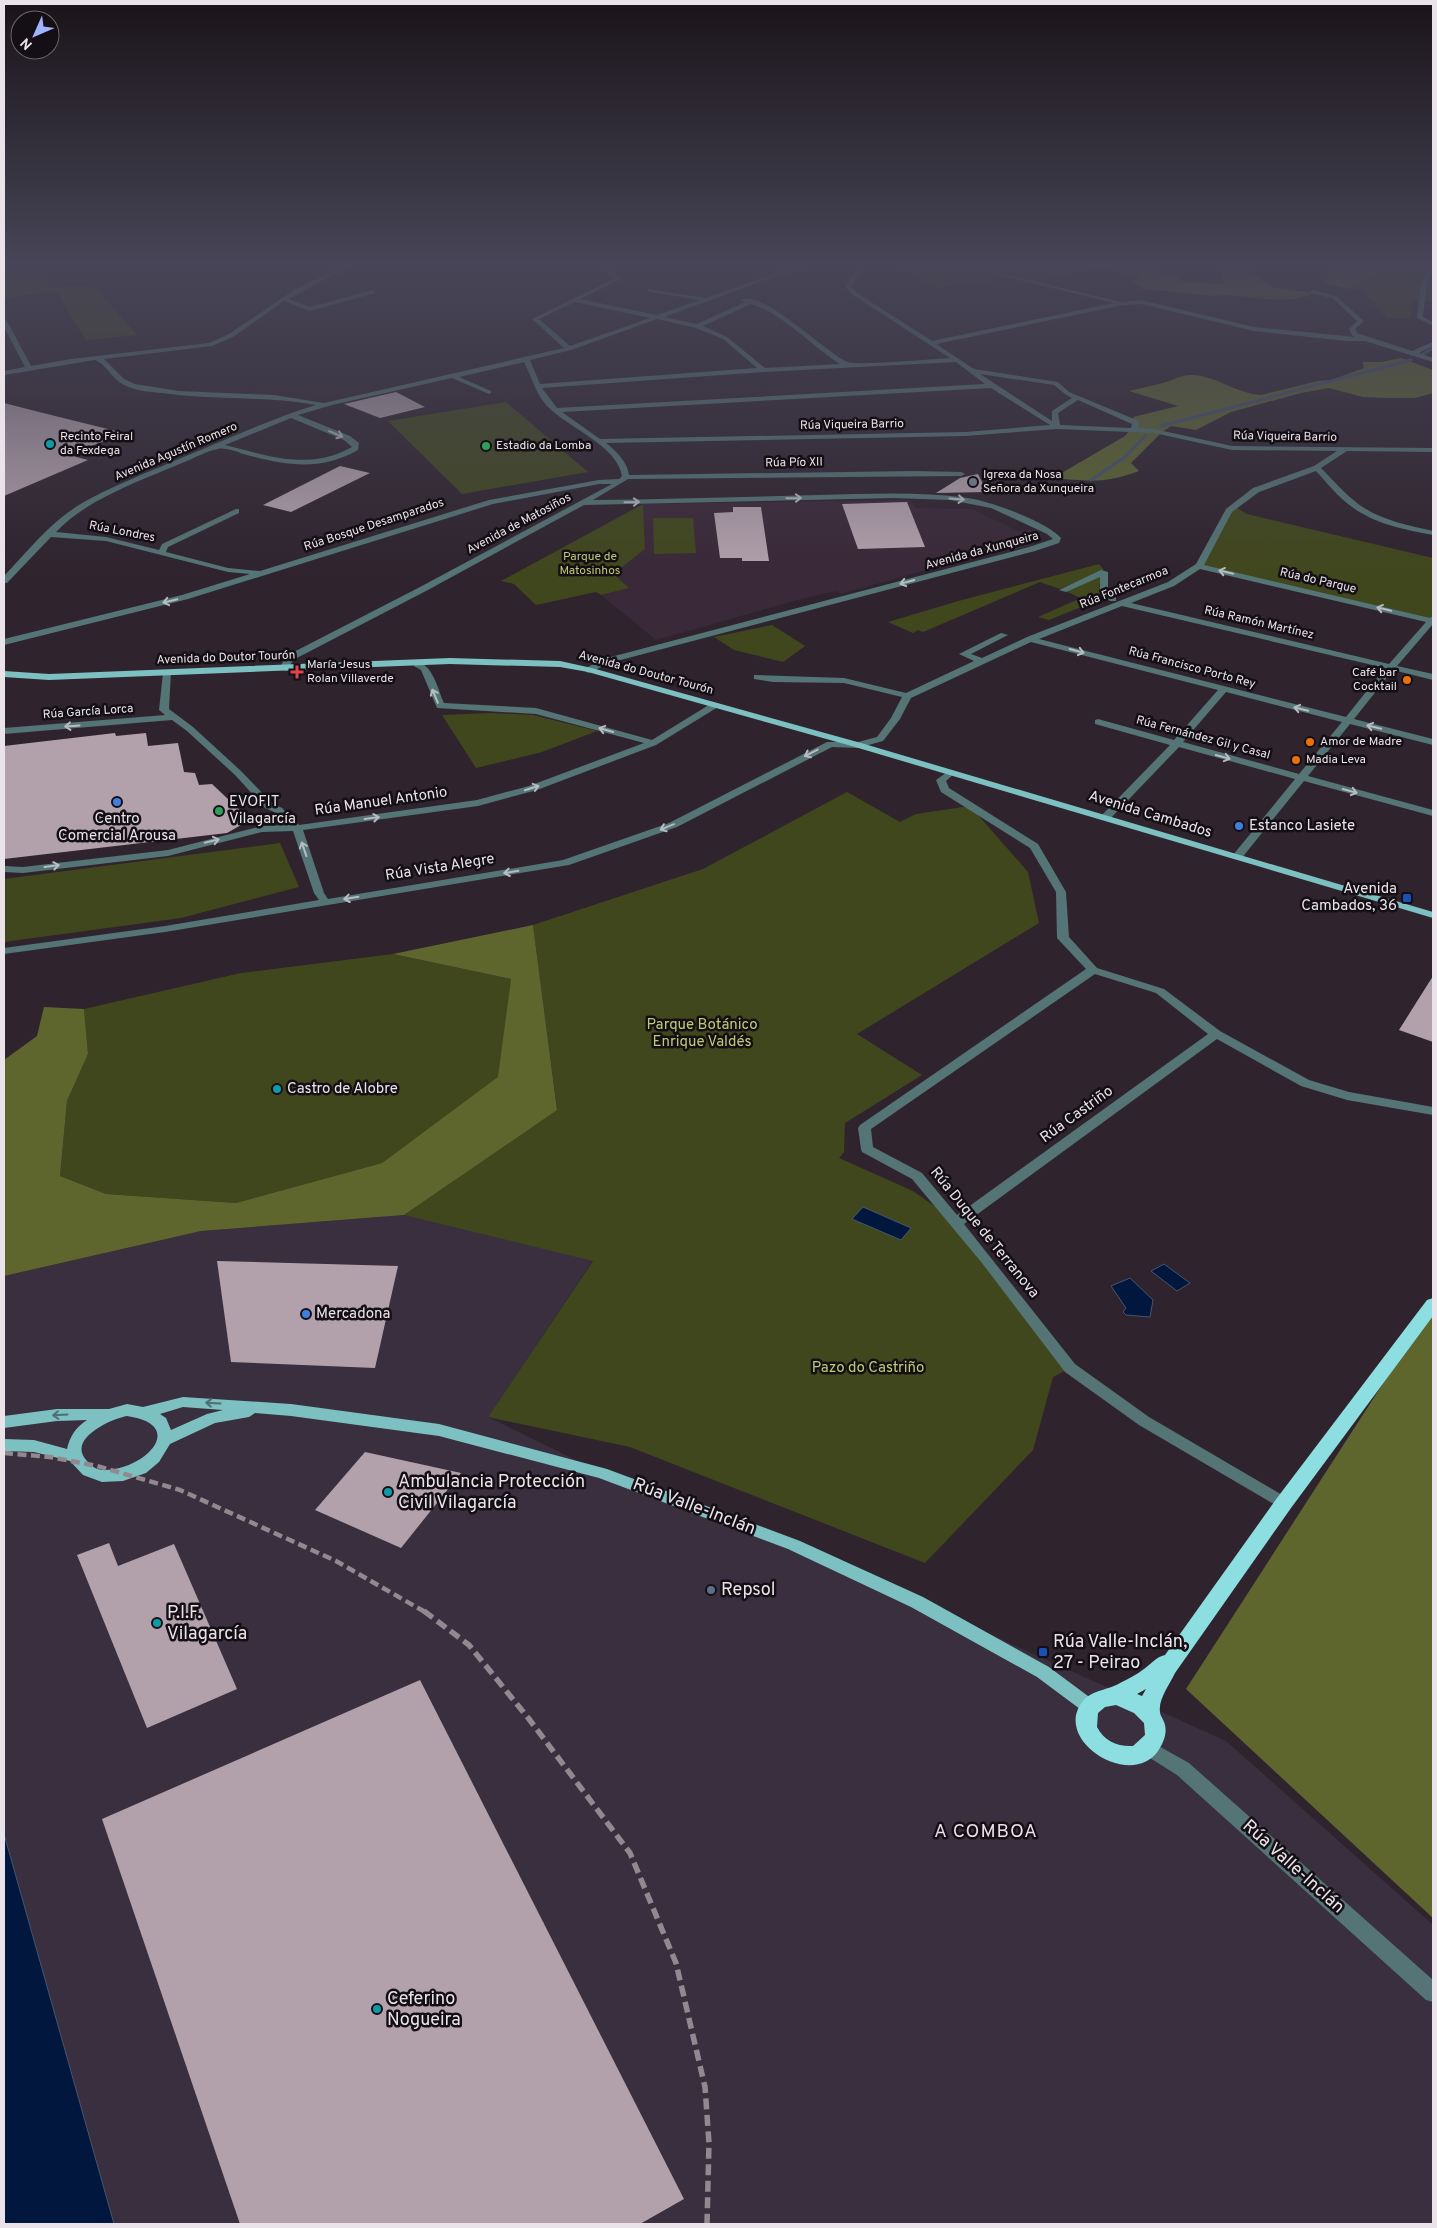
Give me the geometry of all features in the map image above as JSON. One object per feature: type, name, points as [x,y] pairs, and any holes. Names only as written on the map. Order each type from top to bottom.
[{"type":"highway","points":[[1149,1714],[1151,1699],[1156,1688],[1179,1651],[1284,1503],[1433,1304]]},
{"type":"highway","points":[[1116,1696],[1135,1701],[1149,1714],[1155,1728],[1155,1736],[1148,1748],[1137,1754],[1119,1755],[1107,1752],[1096,1745],[1089,1735],[1086,1715],[1090,1707],[1102,1698],[1116,1696],[1150,1676],[1179,1651]]},
{"type":"main road","name":"Avenida do Doutor Tourón","points":[[4,674],[49,677],[450,662],[560,664],[589,670],[858,744]]},
{"type":"main road","name":"Avenida Cambados","points":[[858,744],[950,773],[1433,915]]},
{"type":"main road","name":"Rúa Valle-Inclán","points":[[4,1422],[57,1415],[108,1414],[127,1410],[145,1412],[183,1402],[291,1410],[439,1430],[602,1473],[794,1545],[917,1602],[1043,1672],[1090,1707]]},
{"type":"main road","name":"Rúa Valle-Inclán","points":[[165,1440],[212,1418],[261,1408]]},
{"type":"main road","points":[[4,1445],[34,1446],[76,1457],[86,1470],[98,1476],[127,1475],[140,1470],[152,1462],[160,1453],[165,1440],[165,1431],[161,1423],[145,1412]]},
{"type":"main road","name":"Rúa Valle-Inclán","points":[[76,1457],[76,1447],[79,1438],[86,1428],[108,1414]]},
{"type":"street","points":[[4,373],[47,365]]},
{"type":"street","points":[[108,365],[119,380],[133,386],[172,392],[286,398],[322,405]]},
{"type":"street","name":"Avenida Agustín Romero","points":[[4,581],[48,534],[73,512],[100,498],[219,446],[291,415],[322,405],[503,365]]},
{"type":"street","points":[[528,365],[537,386],[555,410],[598,441],[624,464],[628,471],[624,479]]},
{"type":"street","points":[[757,365],[763,370]]},
{"type":"street","points":[[537,386],[763,370],[867,365]]},
{"type":"street","points":[[964,365],[992,386],[1057,427]]},
{"type":"street","points":[[972,371],[1056,383],[1067,393],[1136,423],[1134,430]]},
{"type":"street","points":[[452,376],[489,392]]},
{"type":"street","points":[[555,410],[992,386]]},
{"type":"street","points":[[1057,427],[1054,412],[1077,398]]},
{"type":"street","points":[[219,446],[307,465],[326,462],[355,448],[356,445],[347,438],[291,415]]},
{"type":"street","name":"Rúa Viqueira Barrio","points":[[598,441],[965,434],[1057,427],[1154,431],[1232,448],[1345,449]]},
{"type":"street","points":[[1345,449],[1433,450]]},
{"type":"street","name":"Rúa Fontecarmoa","points":[[907,696],[1117,601],[1171,584],[1199,566],[1229,510],[1256,490],[1317,468],[1345,449]]},
{"type":"street","points":[[1317,468],[1354,504],[1368,514],[1392,523],[1433,533]]},
{"type":"street","name":"Rúa Pío XII","points":[[624,479],[914,472],[961,474]]},
{"type":"street","name":"Rúa Bosque Desamparados","points":[[4,642],[217,587],[486,503],[540,492],[624,479]]},
{"type":"street","name":"Avenida de Matosiños","points":[[284,669],[288,658],[593,498],[624,479]]},
{"type":"street","name":"Rúa Bosque Desamparados","points":[[540,492],[593,498]]},
{"type":"street","name":"Avenida da Xunqueira","points":[[583,503],[893,496],[950,498],[970,500],[994,506],[1050,532],[1057,538],[1056,541],[1050,544],[1032,549],[606,661],[589,670]]},
{"type":"street","name":"Rúa Londres","points":[[162,552],[165,546],[236,511]]},
{"type":"street","name":"Rúa Londres","points":[[48,534],[106,539],[218,567],[238,571],[266,571]]},
{"type":"street","name":"Rúa do Parque","points":[[1199,566],[1433,620]]},
{"type":"street","points":[[217,587],[223,576],[218,567]]},
{"type":"street","points":[[1063,590],[1104,572],[1104,591],[1117,601]]},
{"type":"street","name":"Rúa Ramón Martínez","points":[[1117,601],[1433,677]]},
{"type":"street","points":[[1237,858],[1391,667],[1433,620]]},
{"type":"street","points":[[981,661],[963,654],[1004,635]]},
{"type":"street","name":"Rúa Francisco Porto Rey","points":[[1030,639],[1433,742]]},
{"type":"street","points":[[417,664],[425,669],[440,706],[536,711],[653,744]]},
{"type":"street","points":[[168,673],[164,710],[190,729],[238,773],[269,806],[278,810],[297,828],[319,893],[325,902]]},
{"type":"street","points":[[757,677],[774,681],[852,680],[907,696],[895,719],[880,739],[858,744]]},
{"type":"street","points":[[1105,818],[1176,744],[1224,690]]},
{"type":"street","name":"Rúa Manuel Antonio","points":[[4,869],[23,870],[168,853],[262,829],[297,828],[478,803],[543,785],[599,766],[653,744],[715,705]]},
{"type":"street","name":"Rúa García Lorca","points":[[4,731],[173,718]]},
{"type":"street","name":"Rúa Fernández Gil y Casal","points":[[1098,722],[1433,813]]},
{"type":"street","name":"Rúa Vista Alegre","points":[[4,951],[165,929],[565,863],[673,825],[830,744],[858,744]]},
{"type":"street","points":[[950,773],[941,780],[945,790],[1034,846],[1061,892],[1063,938],[1093,970],[1160,991],[1216,1034],[1305,1083],[1347,1096],[1433,1111]]},
{"type":"street","name":"Rúa Duque de Terranova","points":[[1093,970],[864,1128],[867,1149],[917,1176],[957,1222],[1070,1368],[1144,1421],[1284,1503]]},
{"type":"street","name":"Rúa Castriño","points":[[957,1222],[1216,1034]]},
{"type":"street","name":"Rúa Valle-Inclán","points":[[1148,1748],[1182,1770],[1217,1799],[1433,1993]]},
{"type":"shaded area","points":[[910,500],[916,508],[972,509],[1018,531],[1030,530],[1038,534],[1037,540],[1029,546],[926,570],[841,594],[836,591],[805,598],[656,640],[601,595],[629,588],[617,578],[621,568],[645,549],[643,504]]},
{"type":"shaded area","points":[[404,1215],[593,1260],[488,1417],[602,1473],[896,1592],[1226,1741],[1433,1925],[1433,2224],[114,2224],[4,1834],[4,1276],[201,1231]]},
{"type":"green space","points":[[1363,365],[1420,365],[1433,370],[1433,393],[1415,398],[1363,397],[1329,388],[1301,393],[1231,412],[1196,430],[1171,426],[1161,433],[1131,463],[1139,471],[1116,478],[1096,481],[1053,478],[1125,436],[1136,423],[1133,417],[1178,406],[1129,391],[1163,383],[1182,376],[1193,375],[1210,378],[1244,392],[1261,395],[1318,381],[1331,380],[1364,368]]},
{"type":"green space","name":"Estadio da Lomba","points":[[506,402],[588,472],[462,494],[388,421]]},
{"type":"green space","name":"Parque de Matosinhos","points":[[643,504],[645,549],[621,568],[617,577],[629,588],[601,595],[596,592],[536,605],[514,584],[501,581]]},
{"type":"green space","points":[[1234,506],[1247,514],[1433,558],[1433,619],[1199,566]]},
{"type":"green space","points":[[653,518],[693,518],[696,553],[654,554]]},
{"type":"green space","points":[[1099,564],[1104,570],[1060,589],[1040,582],[923,632],[918,630],[913,633],[888,622],[962,600]]},
{"type":"green space","points":[[1102,575],[1099,586],[1106,597],[1049,620],[1038,617],[1081,598],[1065,591]]},
{"type":"green space","points":[[772,625],[805,646],[783,662],[734,650],[714,637]]},
{"type":"green space","points":[[491,713],[533,715],[597,731],[542,752],[476,768],[442,715]]},
{"type":"green space","name":"Parque Botánico Enrique Valdés","points":[[847,792],[900,822],[916,814],[970,806],[1028,872],[1039,923],[857,1034],[922,1075],[845,1123],[844,1152],[839,1158],[913,1191],[957,1222],[1070,1368],[1053,1377],[1033,1450],[925,1563],[630,1447],[488,1417],[593,1261],[404,1215],[557,1109],[533,925],[703,869]]},
{"type":"green space","points":[[280,843],[299,887],[181,918],[4,942],[4,879]]},
{"type":"green space","points":[[533,925],[557,1110],[404,1215],[201,1231],[4,1276],[4,1060],[37,1036],[44,1007],[84,1009],[88,1054],[67,1101],[60,1176],[106,1194],[236,1203],[382,1163],[498,1077],[511,979],[393,954]]},
{"type":"green space","name":"Castro de Alobre","points":[[393,954],[511,979],[499,1077],[382,1163],[236,1203],[106,1194],[60,1176],[67,1101],[88,1054],[84,1009],[241,973]]},
{"type":"green space","points":[[1433,1306],[1433,1918],[1186,1689]]},
{"type":"water","points":[[863,1207],[911,1228],[901,1240],[852,1219]]},
{"type":"water","points":[[1164,1264],[1190,1283],[1177,1291],[1151,1271]]},
{"type":"water","points":[[1130,1278],[1153,1300],[1150,1317],[1126,1315],[1123,1312],[1126,1308],[1111,1286]]},
{"type":"water","points":[[4,1834],[114,2224],[4,2224]]},
{"type":"building","points":[[396,392],[425,407],[380,418],[344,404]]},
{"type":"building","name":"Recinto Feiral da Fexdega","points":[[4,403],[124,433],[69,455],[88,460],[4,496]]},
{"type":"building","points":[[340,466],[370,473],[291,512],[263,505]]},
{"type":"building","name":"Igrexa da Nosa Señora da Xunqueira","points":[[978,474],[987,492],[936,493],[960,478]]},
{"type":"building","points":[[907,502],[925,547],[858,549],[842,504]]},
{"type":"building","points":[[733,507],[761,507],[769,561],[742,561],[742,558],[720,558],[714,513],[733,512]]},
{"type":"building","name":"Centro Comercial Arousa","points":[[115,733],[116,736],[146,733],[148,746],[178,743],[184,772],[195,773],[199,785],[212,784],[246,816],[241,825],[227,833],[4,859],[4,746]]},
{"type":"building","points":[[1433,976],[1433,1042],[1399,1030]]},
{"type":"building","name":"Mercadona","points":[[217,1261],[398,1266],[375,1368],[231,1362]]},
{"type":"building","name":"Ambulancia Protección Civil Vilagarcía","points":[[365,1452],[461,1473],[401,1548],[315,1510]]},
{"type":"building","name":"P.I.F. Vilagarcía","points":[[109,1543],[118,1566],[174,1544],[237,1689],[147,1728],[77,1555]]},
{"type":"building","name":"Ceferino Nogueira","points":[[420,1680],[684,2199],[640,2224],[240,2224],[102,1819]]},
{"type":"waterway","points":[[1161,426],[1392,365]]},
{"type":"waterway","points":[[1091,480],[1125,457],[1145,436]]},
{"type":"railway","points":[[4,1453],[50,1457],[97,1466],[180,1490],[336,1561],[425,1612]]},
{"type":"railway","points":[[424,1611],[469,1645],[529,1719],[630,1853],[676,1963],[705,2087],[709,2143],[707,2224]]},
{"type":"place","name":"Recinto Feiral da Fexdega","points":[[50,444]]},
{"type":"place","name":"Estadio da Lomba","points":[[486,446]]},
{"type":"place","name":"Igrexa da Nosa Señora da Xunqueira","points":[[973,482]]},
{"type":"place","name":"María Jesus Rolan Villaverde","points":[[297,672]]},
{"type":"place","name":"Café bar Cocktail","points":[[1407,680]]},
{"type":"place","name":"Amor de Madre","points":[[1310,742]]},
{"type":"place","name":"Madia Leva","points":[[1296,760]]},
{"type":"place","name":"Centro Comercial Arousa","points":[[117,802]]},
{"type":"place","name":"EVOFIT Vilagarcía","points":[[219,811]]},
{"type":"place","name":"Estanco Lasiete","points":[[1239,826]]},
{"type":"place","name":"Avenida Cambados, 36","points":[[1407,898]]},
{"type":"place","name":"Castro de Alobre","points":[[277,1089]]},
{"type":"place","name":"Mercadona","points":[[306,1314]]},
{"type":"place","name":"Ambulancia Protección Civil Vilagarcía","points":[[388,1492]]},
{"type":"place","name":"Repsol","points":[[711,1590]]},
{"type":"place","name":"P.I.F. Vilagarcía","points":[[157,1623]]},
{"type":"place","name":"Rúa Valle-Inclán, 27 - Peirao","points":[[1043,1652]]},
{"type":"place","name":"Ceferino Nogueira","points":[[377,2009]]},
{"type":"district","name":"A COMBOA","points":[[986,1832]]},
{"type":"park label","name":"Pazo do Castriño","points":[[868,1368]]}]
